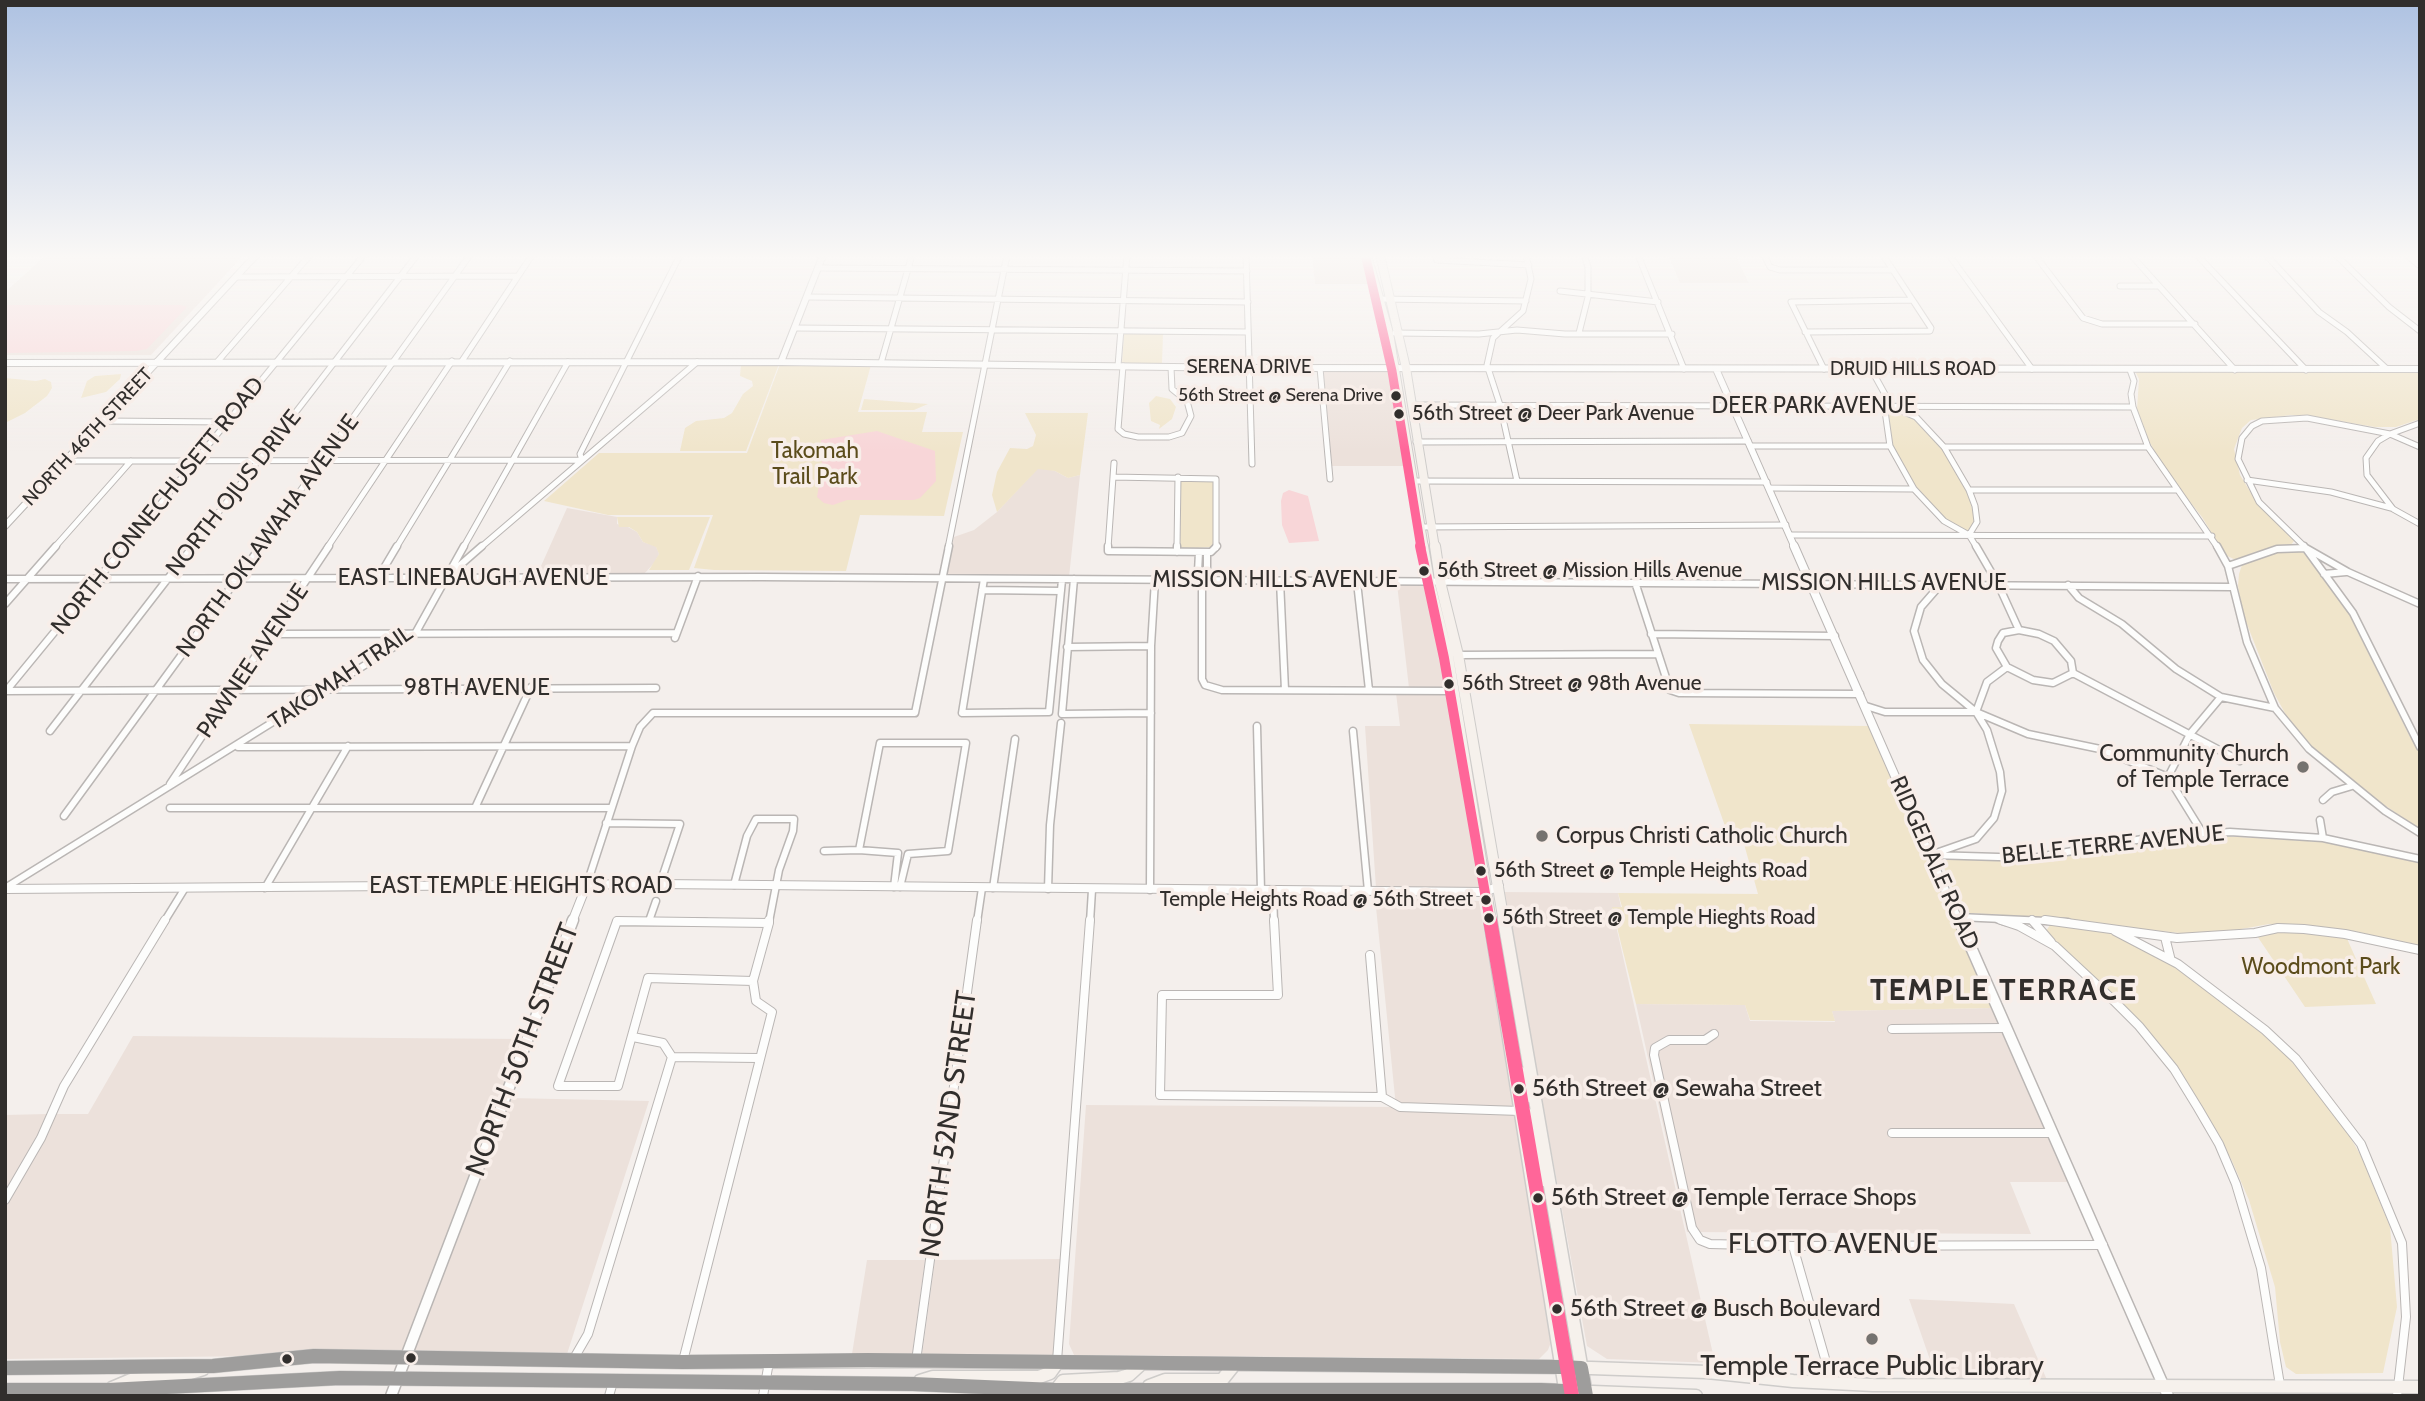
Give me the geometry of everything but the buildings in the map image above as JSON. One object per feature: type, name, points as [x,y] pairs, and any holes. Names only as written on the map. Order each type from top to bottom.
[{"type":"main road","points":[[1388,320],[1406,368],[1431,527],[1465,691],[1586,1393]]},
{"type":"main road","points":[[1392,320],[1395,368],[1429,581],[1448,656],[1566,1393]]},
{"type":"main road","points":[[1452,691],[1465,691]]},
{"type":"main road","points":[[1461,746],[1474,746]]},
{"type":"main road","points":[[1470,798],[1478,803],[1482,828],[1490,839]]},
{"type":"main road","points":[[1494,946],[1502,958],[1509,997],[1519,1004]]},
{"type":"main road","points":[[1510,1049],[1527,1094],[1535,1100]]},
{"type":"main road","points":[[1521,1111],[1525,1112],[1532,1123],[1542,1178],[1551,1192]]},
{"type":"main road","points":[[5,1368],[213,1366],[314,1356],[769,1363],[916,1361],[1562,1367],[1707,1372],[1832,1383],[2166,1391],[2280,1385],[2397,1391],[2420,1387]]},
{"type":"main road","points":[[912,1390],[933,1377],[1039,1377],[1051,1373],[1057,1363]]},
{"type":"main road","points":[[1056,1393],[1063,1381],[1119,1378],[1129,1375],[1140,1364]]},
{"type":"main road","points":[[1146,1388],[1165,1380],[1222,1380],[1234,1365]]},
{"type":"main road","points":[[108,1390],[131,1380],[181,1376],[213,1366]]},
{"type":"main road","points":[[13,1392],[340,1378],[611,1389],[1056,1393],[1146,1388],[1696,1396]]},
{"type":"street","name":"NORTH 46TH STREET","points":[[5,526],[196,320]]},
{"type":"street","points":[[218,361],[253,320]]},
{"type":"street","name":"NORTH CONNECHUSETT ROAD","points":[[6,691],[310,320]]},
{"type":"street","name":"NORTH OJUS DRIVE","points":[[50,731],[367,320]]},
{"type":"street","name":"NORTH OKLAWAHA AVENUE","points":[[64,816],[423,320]]},
{"type":"street","points":[[462,361],[489,320]]},
{"type":"street","points":[[66,461],[582,460],[580,454],[647,320]]},
{"type":"street","points":[[781,362],[798,320]]},
{"type":"street","points":[[881,363],[894,320]]},
{"type":"street","points":[[942,579],[994,320]]},
{"type":"street","points":[[1122,320],[1118,429],[1138,438],[1169,437],[1182,433],[1191,416],[1186,401],[1172,389],[1171,367]]},
{"type":"street","points":[[1248,320],[1252,464]]},
{"type":"street","points":[[1515,320],[1493,338],[1487,365],[1500,405],[1517,481]]},
{"type":"street","points":[[1579,333],[1582,320]]},
{"type":"street","points":[[1666,320],[1684,369]]},
{"type":"street","points":[[1799,320],[1824,369]]},
{"type":"street","points":[[1805,332],[1926,333],[1931,328],[1926,320]]},
{"type":"street","points":[[1997,320],[2032,369]]},
{"type":"street","points":[[2091,320],[2102,324],[2195,324]]},
{"type":"street","points":[[2192,320],[2235,370]]},
{"type":"street","points":[[2259,320],[2306,370]]},
{"type":"street","points":[[2331,320],[2387,369]]},
{"type":"street","points":[[795,328],[1248,332]]},
{"type":"street","points":[[1393,333],[1479,334],[1517,330],[1672,334]]},
{"type":"street","name":"SERENA DRIVE","points":[[5,361],[781,362],[1406,368]]},
{"type":"street","name":"PAWNEE AVENUE","points":[[169,786],[452,361]]},
{"type":"street","points":[[378,578],[510,361]]},
{"type":"street","points":[[446,577],[568,362]]},
{"type":"street","name":"TAKOMAH TRAIL","points":[[5,888],[415,634],[446,577],[697,362]]},
{"type":"street","points":[[1320,368],[1330,479]]},
{"type":"street","name":"DRUID HILLS ROAD","points":[[1406,368],[2420,369]]},
{"type":"street","name":"RIDGEDALE ROAD","points":[[1716,369],[2166,1391]]},
{"type":"street","points":[[1871,369],[1892,407],[1916,417],[1944,447],[1969,490],[1978,522],[1969,535]]},
{"type":"street","points":[[2130,370],[2134,381],[2131,394],[2133,407],[2148,447],[2176,490],[2212,536],[2228,566],[2247,642],[2275,708],[2309,749],[2352,786],[2420,833]]},
{"type":"street","name":"DEER PARK AVENUE","points":[[1411,405],[2133,407]]},
{"type":"street","points":[[1892,407],[1885,411],[1890,446],[1914,489],[1944,521],[1969,535],[1998,584],[2019,630]]},
{"type":"street","points":[[2420,447],[2389,434],[2306,418],[2262,421],[2252,426],[2242,438],[2238,459],[2259,502],[2306,548],[2353,614],[2390,682],[2400,711],[2420,747]]},
{"type":"street","points":[[102,421],[227,422]]},
{"type":"street","points":[[2393,509],[2367,475],[2366,458],[2378,441],[2389,434],[2420,423]]},
{"type":"street","points":[[1407,442],[1890,446]]},
{"type":"street","points":[[1944,447],[2148,447]]},
{"type":"street","points":[[5,604],[131,461]]},
{"type":"street","points":[[1113,477],[1216,479],[1216,550],[1108,551],[1113,477],[1114,463]]},
{"type":"street","points":[[1177,552],[1178,477]]},
{"type":"street","points":[[2247,480],[2319,490],[2393,509],[2420,524]]},
{"type":"street","points":[[1413,481],[1914,489]]},
{"type":"street","points":[[1969,490],[2176,490]]},
{"type":"street","points":[[1421,527],[2212,536]]},
{"type":"street","points":[[2228,566],[2277,549],[2306,548],[2348,572],[2420,604]]},
{"type":"street","points":[[1199,552],[1198,572],[1202,580],[1202,679],[1205,685],[1222,690],[1452,691]]},
{"type":"street","points":[[1202,580],[1207,573],[1207,552]]},
{"type":"street","points":[[2324,574],[2348,572]]},
{"type":"street","points":[[271,634],[676,636],[698,576]]},
{"type":"street","name":"EAST LINEBAUGH AVENUE","points":[[5,579],[698,576],[984,579]]},
{"type":"street","name":"NORTH 50TH STREET","points":[[391,1396],[587,884],[639,727],[653,713],[915,713],[942,579]]},
{"type":"street","points":[[984,579],[962,713],[1049,712],[1062,580]]},
{"type":"street","name":"MISSION HILLS AVENUE","points":[[984,579],[2232,587]]},
{"type":"street","points":[[1074,579],[1062,714],[1151,713]]},
{"type":"street","points":[[1150,890],[1151,646],[1155,580]]},
{"type":"street","points":[[1280,581],[1285,690]]},
{"type":"street","points":[[1357,582],[1369,690]]},
{"type":"street","points":[[1635,582],[1670,690],[1679,693],[1860,694]]},
{"type":"street","points":[[1941,584],[1921,607],[1914,631],[1923,660],[1942,684],[1976,712],[2028,734],[2100,749],[2168,776],[2203,832]]},
{"type":"street","points":[[2068,585],[2079,598],[2122,624],[2176,669],[2221,697],[2275,708]]},
{"type":"street","points":[[982,590],[1061,591]]},
{"type":"street","points":[[2019,630],[2039,634],[2054,642],[2071,661],[2073,673],[2053,683],[2033,680],[2007,667],[1996,648],[1997,641],[2003,633],[2019,630]]},
{"type":"street","points":[[1651,634],[1835,636]]},
{"type":"street","points":[[1067,647],[1151,646]]},
{"type":"street","points":[[1458,655],[1657,654]]},
{"type":"street","points":[[1976,712],[1987,682],[2007,667]]},
{"type":"street","points":[[2073,673],[2240,761]]},
{"type":"street","points":[[475,808],[531,687]]},
{"type":"street","name":"98TH AVENUE","points":[[6,691],[656,688]]},
{"type":"street","points":[[2168,776],[2190,734],[2221,697]]},
{"type":"street","points":[[1866,706],[1885,712],[1976,712]]},
{"type":"street","points":[[1931,855],[1976,839],[1994,818],[2002,791],[2000,772],[1987,730],[1976,712]]},
{"type":"street","points":[[1048,889],[1050,825],[1061,723]]},
{"type":"street","points":[[1257,726],[1261,891]]},
{"type":"street","points":[[1353,731],[1368,891]]},
{"type":"street","points":[[993,888],[1015,739]]},
{"type":"street","points":[[859,850],[880,743],[966,743],[948,851],[908,854],[897,887]]},
{"type":"street","points":[[265,888],[348,746]]},
{"type":"street","points":[[236,747],[632,746]]},
{"type":"street","points":[[2323,800],[2332,792],[2352,786]]},
{"type":"street","points":[[170,808],[611,808]]},
{"type":"street","points":[[683,1362],[758,1058],[772,1012],[756,1001],[753,981],[794,819],[756,819],[747,836],[734,885]]},
{"type":"street","points":[[2320,820],[2323,838]]},
{"type":"street","points":[[606,823],[680,824],[660,884]]},
{"type":"street","name":"BELLE TERRE AVENUE","points":[[1931,855],[2032,858],[2064,855],[2154,837],[2203,832],[2323,838],[2420,859]]},
{"type":"street","points":[[824,851],[898,853],[897,887]]},
{"type":"street","name":"EAST TEMPLE HEIGHTS ROAD","points":[[5,888],[660,884],[1485,892]]},
{"type":"street","points":[[1485,892],[1499,886]]},
{"type":"street","points":[[5,1199],[41,1138],[64,1086],[185,888]]},
{"type":"street","name":"NORTH 52ND STREET","points":[[916,1361],[982,888]]},
{"type":"street","points":[[1057,1363],[1092,890]]},
{"type":"street","points":[[1273,891],[1278,995],[1162,995],[1160,1095],[1382,1097],[1400,1107],[1521,1111]]},
{"type":"street","points":[[649,921],[656,901]]},
{"type":"street","points":[[1959,917],[2060,921],[2165,937],[2217,937],[2278,928],[2304,929],[2345,934],[2420,950]]},
{"type":"street","points":[[1996,919],[2019,926],[2055,946]]},
{"type":"street","points":[[2032,920],[2055,946],[2139,1026],[2174,1069],[2219,1144],[2236,1184],[2262,1268],[2280,1385]]},
{"type":"street","points":[[753,981],[648,978],[618,1086],[558,1086],[617,921],[769,922]]},
{"type":"street","points":[[2115,931],[2171,959],[2211,986],[2296,1059],[2361,1144],[2402,1243],[2406,1317],[2397,1391]]},
{"type":"street","points":[[2165,937],[2171,959]]},
{"type":"street","points":[[1370,955],[1382,1097]]},
{"type":"street","points":[[1892,1029],[2005,1028]]},
{"type":"street","name":"FLOTTO AVENUE","points":[[1714,1034],[1704,1040],[1670,1040],[1655,1048],[1654,1055],[1692,1228],[1700,1240],[1710,1244],[1793,1246],[2103,1245]]},
{"type":"street","points":[[573,1360],[589,1329],[672,1057],[663,1043],[632,1037]]},
{"type":"street","points":[[672,1057],[758,1058]]},
{"type":"street","points":[[1892,1133],[2052,1133]]},
{"type":"street","points":[[1793,1246],[1832,1383]]},
{"type":"street","points":[[764,1390],[769,1363]]},
{"type":"shaded area","points":[[5,320],[183,320],[151,355],[5,355]]},
{"type":"shaded area","points":[[5,320],[174,320],[147,349],[5,353]]},
{"type":"shaded area","points":[[1323,370],[1393,370],[1408,466],[1332,466]]},
{"type":"shaded area","points":[[877,431],[935,451],[936,481],[920,498],[914,500],[847,500],[833,505],[824,503],[817,497],[822,468],[821,440]]},
{"type":"shaded area","points":[[1042,468],[1068,478],[1080,475],[1069,577],[945,576],[954,537],[974,530],[997,512],[1037,469]]},
{"type":"shaded area","points":[[1289,490],[1308,496],[1319,541],[1289,543],[1282,525],[1281,501],[1283,493]]},
{"type":"shaded area","points":[[567,508],[617,517],[617,524],[637,532],[643,542],[656,546],[659,554],[655,562],[644,574],[537,575]]},
{"type":"shaded area","points":[[1426,583],[1445,655],[1449,688],[1409,688],[1397,584]]},
{"type":"shaded area","points":[[1396,693],[1450,694],[1480,888],[1376,888],[1365,726],[1400,726]]},
{"type":"shaded area","points":[[1504,892],[1618,893],[1621,907],[1612,908],[1715,1363],[1607,1359],[1587,1346]]},
{"type":"shaded area","points":[[1375,897],[1479,901],[1551,1342],[1548,1350],[1539,1359],[1074,1355],[1069,1344],[1086,1105],[1396,1107]]},
{"type":"shaded area","points":[[1636,1004],[1745,1005],[1750,1021],[1835,1022],[1832,1011],[1992,1008],[2068,1182],[2010,1182],[2031,1234],[1687,1232]]},
{"type":"shaded area","points":[[133,1036],[523,1039],[403,1351],[316,1350],[260,1356],[5,1359],[5,1207],[56,1114],[88,1114]]},
{"type":"shaded area","points":[[510,1098],[649,1101],[567,1354],[413,1351]]},
{"type":"shaded area","points":[[47,1114],[36,1138],[5,1192],[5,1115]]},
{"type":"shaded area","points":[[1060,1259],[1053,1357],[922,1355],[935,1260]]},
{"type":"shaded area","points":[[867,1260],[925,1260],[912,1355],[852,1354]]},
{"type":"shaded area","points":[[1909,1299],[2014,1304],[2047,1380],[1937,1380]]},
{"type":"green space","points":[[1124,333],[1163,333],[1162,364],[1122,363]]},
{"type":"green space","points":[[741,364],[779,364],[746,451],[680,451],[685,428],[696,421],[724,418],[732,413],[743,394],[753,386],[752,381],[740,376]]},
{"type":"green space","name":"Takomah Trail Park","points":[[780,364],[871,365],[858,412],[927,412],[922,432],[963,432],[944,516],[860,515],[846,571],[714,570],[694,568],[713,515],[608,515],[544,501],[599,453],[747,453]]},
{"type":"green space","points":[[2420,371],[2420,419],[2396,427],[2375,427],[2291,415],[2251,420],[2242,428],[2234,449],[2240,475],[2256,501],[2294,541],[2290,546],[2255,552],[2236,560],[2225,555],[2202,517],[2167,473],[2149,441],[2137,409],[2139,379],[2136,373],[2139,372]]},
{"type":"green space","points":[[121,374],[120,379],[106,392],[81,398],[87,381],[95,376]]},
{"type":"green space","points":[[5,378],[36,381],[45,379],[51,382],[52,388],[47,396],[25,413],[5,423]]},
{"type":"green space","points":[[1156,396],[1170,399],[1176,407],[1172,419],[1159,429],[1160,425],[1151,421],[1149,403]]},
{"type":"green space","points":[[864,399],[928,404],[914,410],[861,410]]},
{"type":"green space","points":[[1892,409],[1915,419],[1941,447],[1966,489],[1975,521],[1969,532],[1947,521],[1917,489],[1892,447],[1887,416],[1888,410]]},
{"type":"green space","points":[[1025,413],[1088,413],[1080,475],[1068,478],[1055,471],[1038,469],[997,512],[992,495],[997,472],[1010,448],[1027,449],[1033,446],[1036,435]]},
{"type":"green space","points":[[1181,479],[1214,479],[1213,547],[1180,549]]},
{"type":"green space","points":[[617,517],[710,517],[689,570],[649,570],[659,554],[656,547],[643,542],[637,532],[629,527],[619,527]]},
{"type":"green space","points":[[2293,550],[2304,553],[2344,604],[2410,737],[2420,749],[2420,829],[2365,792],[2316,751],[2286,715],[2274,693],[2243,614],[2238,586],[2239,574],[2242,565],[2251,560],[2266,554]]},
{"type":"green space","points":[[1689,724],[1869,726],[1992,1008],[1832,1011],[1835,1021],[1750,1020],[1745,1005],[1636,1004],[1612,907],[1622,907],[1618,893],[1758,894],[1744,844],[1731,843]]},
{"type":"green space","points":[[2203,835],[2325,842],[2420,863],[2420,945],[2317,926],[2269,924],[2225,932],[2190,934],[2069,919],[1970,913],[1959,905],[1943,865],[1947,859],[2047,860],[2150,841]]},
{"type":"green space","points":[[2050,925],[2105,931],[2135,942],[2168,960],[2272,1039],[2309,1081],[2346,1130],[2361,1156],[2390,1227],[2397,1307],[2383,1373],[2296,1374],[2286,1367],[2280,1342],[2275,1287],[2249,1200],[2232,1161],[2176,1066],[2143,1025],[2054,941],[2046,931]]},
{"type":"green space","name":"Woodmont Park","points":[[2278,928],[2345,934],[2376,1004],[2305,1007],[2255,933]]},
{"type":"transit line","points":[[1380,320],[1392,371],[1427,588],[1444,658],[1572,1396]]},
{"type":"transit line","points":[[5,1368],[213,1366],[314,1356],[683,1362],[868,1360],[1562,1367],[1581,1368],[1586,1396]]},
{"type":"transit line","points":[[5,1390],[108,1390],[340,1378],[913,1384],[1056,1390],[1541,1390],[1565,1391],[1566,1396]]},
{"type":"place","name":"56th Street @ Serena Drive","points":[[1396,396]]},
{"type":"place","name":"56th Street @ Deer Park Avenue","points":[[1399,414]]},
{"type":"place","name":"56th Street @ Mission Hills Avenue","points":[[1424,571]]},
{"type":"place","name":"56th Street @ 98th Avenue","points":[[1449,684]]},
{"type":"place","name":"Community Church of Temple Terrace","points":[[2303,767]]},
{"type":"place","name":"Corpus Christi Catholic Church","points":[[1542,836]]},
{"type":"place","name":"56th Street @ Temple Heights Road","points":[[1481,871]]},
{"type":"place","name":"Temple Heights Road @ 56th Street","points":[[1486,900]]},
{"type":"place","name":"56th Street @ Temple Hieghts Road","points":[[1489,918]]},
{"type":"place","name":"56th Street @ Sewaha Street","points":[[1519,1089]]},
{"type":"place","name":"56th Street @ Temple Terrace Shops","points":[[1538,1198]]},
{"type":"place","name":"56th Street @ Busch Boulevard","points":[[1557,1309]]},
{"type":"place","name":"Temple Terrace Public Library","points":[[1872,1339]]},
{"type":"district","name":"TEMPLE TERRACE","points":[[2004,991]]}]
